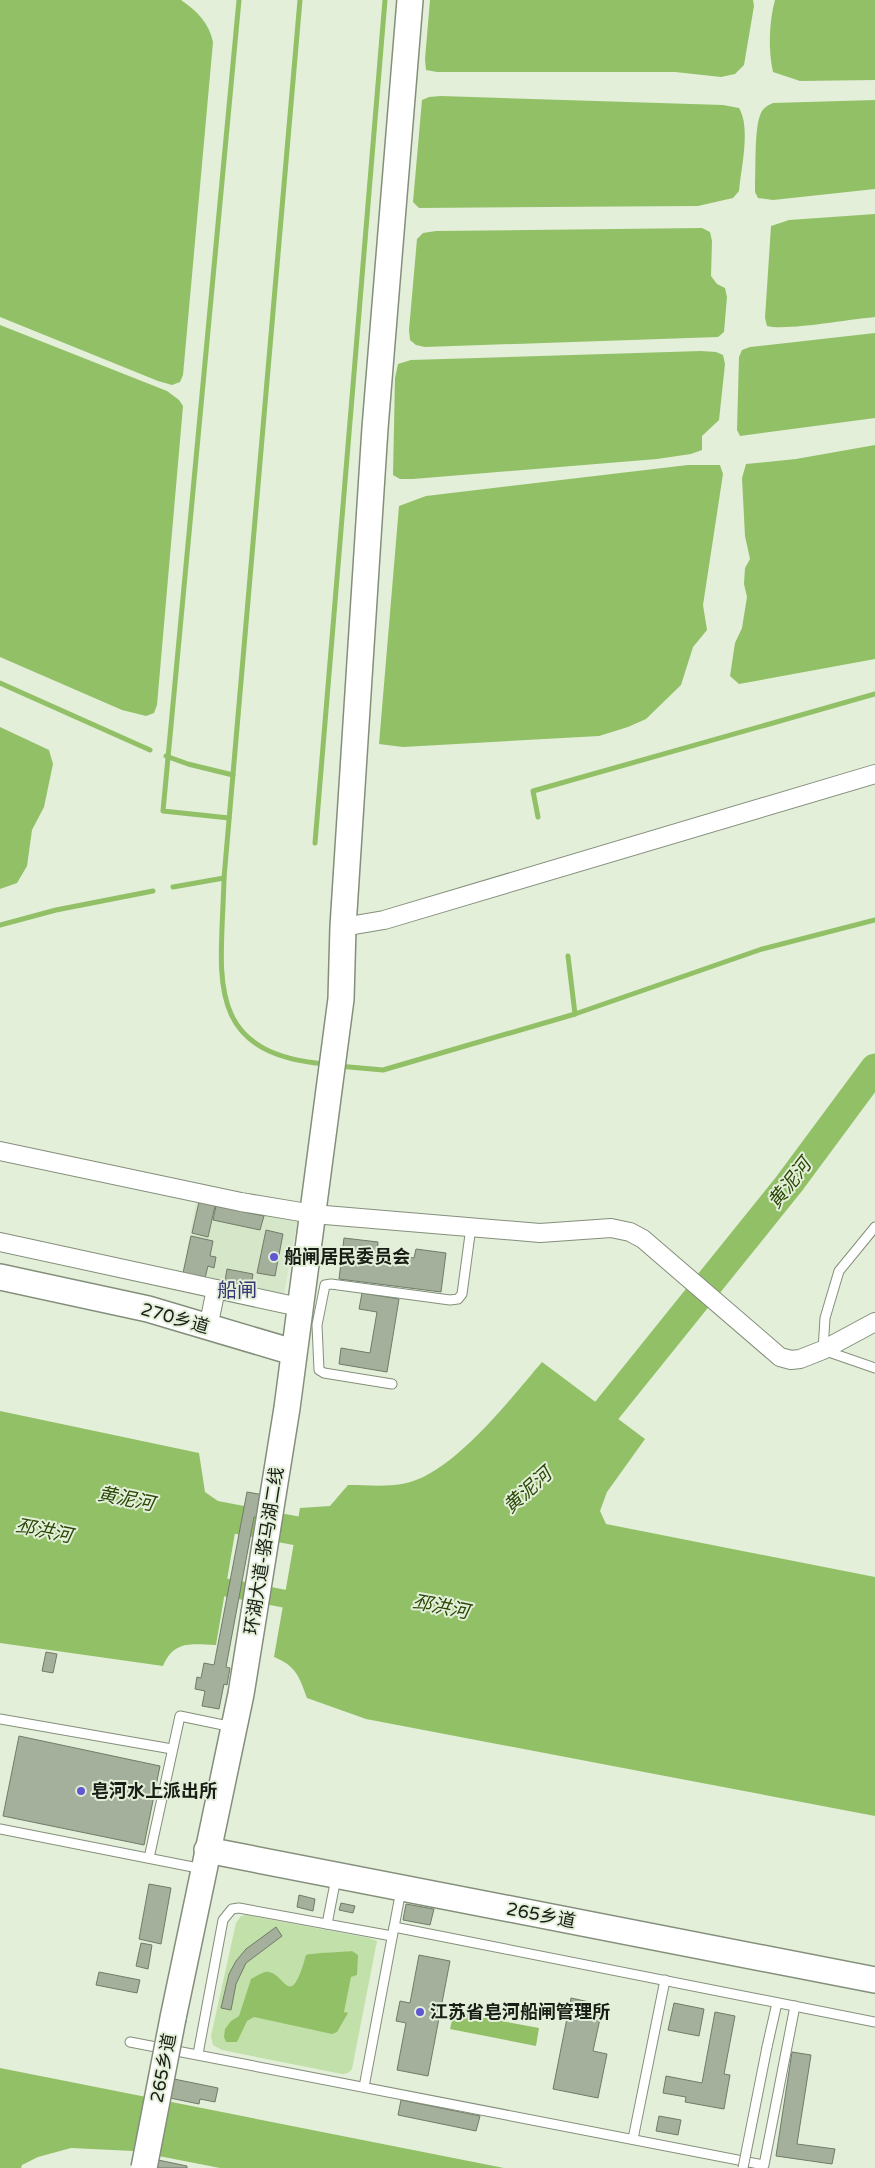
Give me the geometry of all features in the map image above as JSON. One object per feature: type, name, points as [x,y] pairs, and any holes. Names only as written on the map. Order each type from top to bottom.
[{"type":"street","points":[[293,1352],[341,999],[343,927],[376,428],[410,0]]},
{"type":"street","points":[[343,927],[384,920],[875,774]]},
{"type":"street","points":[[0,1151],[241,1202],[313,1214],[540,1233],[611,1228],[630,1232],[643,1239],[780,1357],[791,1360],[800,1359],[823,1350],[875,1322]]},
{"type":"street","points":[[0,1242],[299,1307]]},
{"type":"street","name":"270乡道","points":[[0,1277],[148,1309],[293,1352]]},
{"type":"street","points":[[208,1328],[216,1289]]},
{"type":"street","name":"环湖大道-骆马湖二线","points":[[241,1694],[287,1408],[293,1352]]},
{"type":"street","name":"265乡道","points":[[144,2168],[205,1860],[241,1694]]},
{"type":"street","name":"265乡道","points":[[205,1860],[337,1875],[875,1980]]},
{"type":"lane","points":[[392,1384],[324,1373],[319,1370],[318,1325],[325,1285],[331,1284],[450,1300],[458,1299],[462,1294],[471,1227]]},
{"type":"lane","points":[[875,1227],[839,1271],[825,1318],[823,1350],[875,1368]]},
{"type":"lane","points":[[148,1858],[180,1716],[234,1727]]},
{"type":"lane","points":[[0,1719],[172,1750]]},
{"type":"lane","points":[[0,1829],[148,1858],[205,1860]]},
{"type":"lane","points":[[327,1924],[337,1875]]},
{"type":"lane","points":[[364,2087],[401,1888]]},
{"type":"lane","points":[[198,2054],[223,1920],[232,1909],[239,1908],[392,1936]]},
{"type":"lane","points":[[394,1926],[875,2022]]},
{"type":"lane","points":[[633,2139],[665,1980]]},
{"type":"lane","points":[[743,2168],[776,2002]]},
{"type":"lane","points":[[130,2042],[764,2165],[795,2006]]},
{"type":"shaded area","points":[[197,1198],[298,1217],[284,1294],[182,1275]]},
{"type":"shaded area","points":[[246,1915],[377,1941],[352,2069],[348,2073],[342,2074],[222,2050],[213,2045],[211,2036],[236,1923],[241,1916]]},
{"type":"water","points":[[0,0],[181,0],[197,13],[209,29],[213,42],[183,375],[180,382],[172,385],[158,381],[0,317]]},
{"type":"water","points":[[430,0],[753,0],[754,6],[744,65],[735,74],[721,77],[675,72],[437,72],[426,70],[425,59]]},
{"type":"water","points":[[775,0],[875,0],[875,80],[800,81],[773,72],[770,55],[770,36],[771,17]]},
{"type":"water","points":[[441,96],[723,105],[739,108],[743,116],[745,137],[739,191],[733,198],[698,206],[419,208],[413,202],[422,100]]},
{"type":"water","points":[[875,100],[875,189],[773,200],[758,198],[755,192],[756,137],[759,119],[766,107],[773,103]]},
{"type":"water","points":[[875,214],[875,317],[803,326],[767,326],[765,318],[771,226],[789,220]]},
{"type":"water","points":[[702,228],[710,232],[712,241],[711,276],[717,284],[725,288],[727,297],[724,332],[718,337],[425,347],[416,345],[410,340],[409,330],[417,239],[423,233],[436,231]]},
{"type":"water","points":[[0,325],[167,391],[179,400],[183,406],[157,705],[154,713],[146,716],[122,710],[0,657]]},
{"type":"water","points":[[875,333],[875,418],[740,436],[737,430],[739,357],[742,350],[750,347]]},
{"type":"water","points":[[716,352],[723,355],[725,364],[719,420],[702,436],[702,450],[691,454],[657,459],[413,479],[400,479],[393,475],[395,378],[398,364],[411,360]]},
{"type":"water","points":[[875,445],[875,659],[739,684],[730,676],[735,643],[742,628],[747,597],[744,584],[745,568],[750,559],[745,536],[742,478],[746,464],[796,459]]},
{"type":"water","points":[[688,465],[720,465],[723,474],[703,605],[707,630],[693,647],[681,685],[646,719],[599,736],[403,747],[379,744],[399,506],[426,496]]},
{"type":"water","points":[[0,727],[49,750],[53,764],[44,807],[32,830],[27,866],[17,883],[0,889]]},
{"type":"water","points":[[542,1362],[645,1439],[607,1492],[600,1511],[606,1524],[875,1577],[875,1816],[366,1719],[307,1698],[302,1684],[292,1668],[274,1657],[300,1508],[330,1506],[348,1485],[382,1486],[402,1484],[421,1478],[440,1467],[479,1434]]},
{"type":"water","points":[[0,1411],[199,1453],[205,1492],[225,1506],[239,1509],[216,1645],[184,1645],[172,1652],[163,1666],[0,1643]]},
{"type":"water","points":[[352,1951],[358,1955],[357,1975],[351,1977],[344,2012],[348,2013],[337,2032],[332,2034],[254,2017],[247,2021],[237,2042],[226,2042],[224,2037],[225,2029],[231,2021],[239,2016],[251,1979],[265,1972],[272,1973],[291,1986],[295,1983],[300,1973],[306,1955]]},
{"type":"water","points":[[454,2012],[539,2028],[536,2046],[450,2029]]},
{"type":"water","points":[[0,2068],[504,2168],[220,2168],[133,2151],[71,2148],[38,2157],[22,2165],[21,2168],[0,2168]]},
{"type":"building","points":[[199,1202],[215,1206],[208,1237],[192,1233]]},
{"type":"building","points":[[216,1206],[264,1216],[260,1230],[213,1220]]},
{"type":"building","points":[[266,1230],[283,1234],[275,1276],[257,1273]]},
{"type":"building","points":[[191,1236],[213,1241],[210,1256],[216,1257],[214,1268],[208,1266],[205,1278],[183,1273]]},
{"type":"building","points":[[344,1238],[378,1242],[377,1253],[414,1258],[416,1249],[446,1253],[441,1292],[339,1279]]},
{"type":"building","points":[[227,1269],[253,1274],[251,1286],[225,1281]]},
{"type":"building","points":[[362,1293],[399,1299],[387,1372],[339,1364],[341,1348],[370,1353],[377,1312],[359,1309]]},
{"type":"building","points":[[247,1492],[264,1495],[259,1518],[254,1517],[226,1667],[230,1668],[227,1685],[224,1684],[219,1709],[202,1706],[205,1691],[195,1689],[197,1677],[201,1678],[204,1663],[214,1665]]},
{"type":"building","points":[[46,1652],[57,1654],[53,1673],[42,1671]]},
{"type":"building","name":"皂河水上派出所","points":[[19,1736],[160,1766],[144,1845],[3,1816]]},
{"type":"building","points":[[149,1884],[171,1888],[161,1944],[139,1939]]},
{"type":"building","points":[[299,1895],[315,1899],[313,1911],[297,1907]]},
{"type":"building","points":[[341,1903],[355,1906],[353,1913],[339,1910]]},
{"type":"building","points":[[406,1904],[434,1909],[430,1925],[403,1920]]},
{"type":"building","points":[[276,1927],[282,1936],[246,1963],[236,1984],[231,2010],[221,2008],[229,1974],[236,1961],[246,1949]]},
{"type":"building","points":[[141,1943],[152,1945],[148,1969],[136,1966]]},
{"type":"building","points":[[419,1955],[450,1961],[428,2076],[397,2070],[406,2023],[396,2021],[400,2001],[410,2003]]},
{"type":"building","points":[[99,1972],[140,1980],[137,1993],[96,1985]]},
{"type":"building","points":[[571,1998],[603,2005],[593,2051],[607,2054],[598,2098],[553,2089]]},
{"type":"building","points":[[674,2003],[704,2009],[699,2036],[668,2030]]},
{"type":"building","points":[[715,2012],[735,2016],[724,2074],[730,2075],[724,2109],[685,2102],[686,2097],[663,2093],[666,2076],[702,2083]]},
{"type":"building","points":[[792,2052],[811,2055],[797,2144],[835,2149],[832,2164],[776,2156]]},
{"type":"building","points":[[174,2079],[218,2088],[215,2102],[200,2099],[199,2104],[170,2098]]},
{"type":"building","points":[[401,2100],[480,2116],[476,2131],[398,2115]]},
{"type":"building","points":[[659,2116],[681,2120],[678,2135],[656,2131]]},
{"type":"building","points":[[158,2160],[187,2166],[187,2168],[156,2168]]},
{"type":"waterway","points":[[229,818],[163,811],[239,0]]},
{"type":"waterway","points":[[300,0],[224,878],[221,946],[222,976],[227,1003],[238,1026],[256,1044],[285,1057],[325,1064]]},
{"type":"waterway","points":[[315,843],[385,0]]},
{"type":"waterway","points":[[0,683],[150,750]]},
{"type":"waterway","points":[[538,817],[533,791],[875,694]]},
{"type":"waterway","points":[[166,756],[188,764],[233,775]]},
{"type":"waterway","points":[[173,887],[224,878]]},
{"type":"waterway","points":[[0,925],[56,910],[153,891]]},
{"type":"waterway","points":[[338,1066],[383,1070],[575,1014],[762,949],[875,920]]},
{"type":"waterway","points":[[568,956],[575,1014]]},
{"type":"waterway","name":"黄泥河","points":[[580,1440],[595,1425],[789,1184],[875,1068]]},
{"type":"waterway","name":"黄泥河","points":[[198,1512],[334,1538]]},
{"type":"waterway","name":"邳洪河","points":[[202,1583],[307,1603]]},
{"type":"place","name":"船闸居民委员会","points":[[274,1257]]},
{"type":"place","name":"皂河水上派出所","points":[[81,1791]]},
{"type":"place","name":"江苏省皂河船闸管理所","points":[[420,2012]]},
{"type":"district","name":"船闸","points":[[237,1290]]}]
